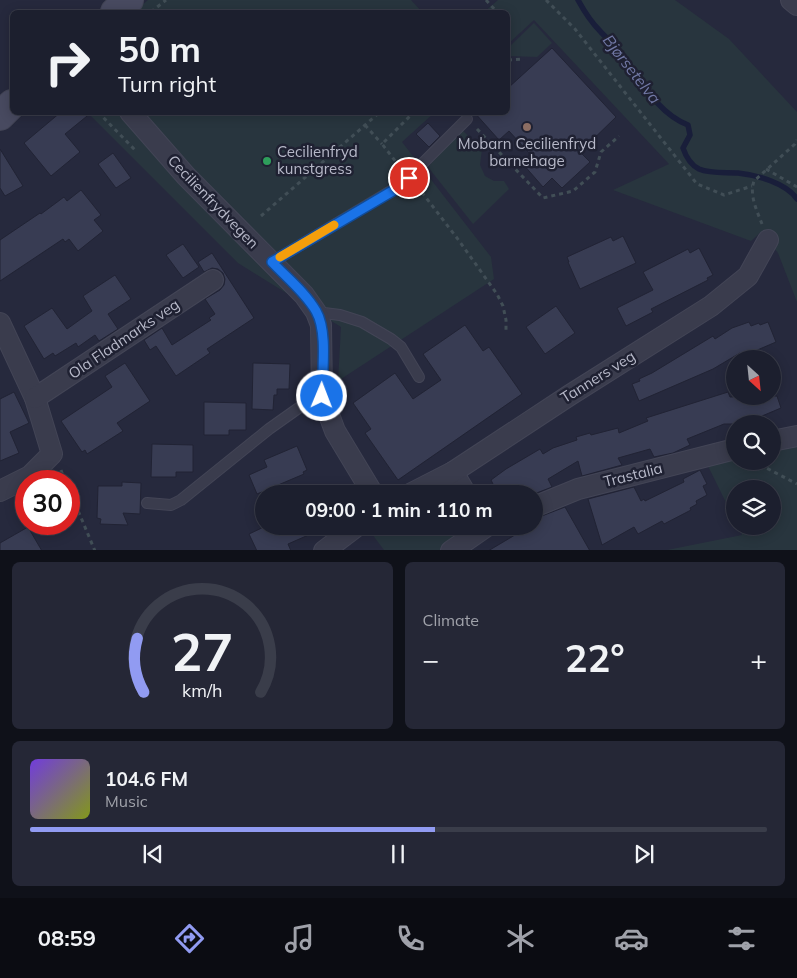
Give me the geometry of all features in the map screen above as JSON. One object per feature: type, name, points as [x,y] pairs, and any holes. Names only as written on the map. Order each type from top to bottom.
[{"type":"main road","points":[[117,10],[129,0]]},
{"type":"main road","points":[[0,116],[10,106]]},
{"type":"street","points":[[791,0],[797,5]]},
{"type":"street","name":"Cecilienfrydvegen","points":[[133,115],[186,176],[304,295],[316,312],[321,326],[322,396],[336,431],[368,485]]},
{"type":"street","name":"Tanners veg","points":[[428,485],[453,472],[711,306],[748,276],[768,240]]},
{"type":"street","name":"Ola Fladmarks veg","points":[[35,398],[213,280]]},
{"type":"street","points":[[0,323],[35,398],[52,454],[30,476],[0,491]]},
{"type":"street","points":[[781,439],[797,436]]},
{"type":"street","name":"Trastalia","points":[[543,503],[578,489],[726,451]]},
{"type":"street","points":[[453,472],[461,485]]},
{"type":"street","points":[[324,550],[345,535]]},
{"type":"street","points":[[451,550],[474,535]]},
{"type":"lane","points":[[272,262],[401,186],[467,119]]},
{"type":"lane","points":[[316,312],[340,315],[362,322],[391,338],[400,347],[419,377]]},
{"type":"lane","points":[[147,503],[171,505],[181,500],[270,429],[300,407],[322,396]]},
{"type":"path","points":[[154,10],[166,0]]},
{"type":"path","points":[[486,0],[495,10]]},
{"type":"path","points":[[546,0],[575,29],[696,184],[724,195],[752,186]]},
{"type":"path","points":[[510,60],[524,59]]},
{"type":"path","points":[[261,216],[377,115]]},
{"type":"path","points":[[382,144],[411,115]]},
{"type":"path","points":[[467,119],[544,198],[573,191],[595,172],[601,152],[619,136]]},
{"type":"path","points":[[365,125],[433,206],[497,294],[503,306],[506,332]]},
{"type":"path","points":[[768,240],[754,204],[752,186],[754,181],[795,144],[797,140]]},
{"type":"path","points":[[766,169],[797,187]]},
{"type":"path","points":[[770,470],[797,484]]},
{"type":"path","points":[[80,515],[95,550]]},
{"type":"shaded area","points":[[148,0],[411,0],[420,10],[136,10]]},
{"type":"shaded area","points":[[498,0],[675,0],[729,39],[797,112],[797,302],[778,253],[761,232],[751,241],[613,190],[669,164],[534,20],[510,42],[510,10],[486,10]]},
{"type":"shaded area","points":[[534,23],[552,43],[537,57],[510,56],[510,46]]},
{"type":"shaded area","points":[[90,115],[432,115],[402,142],[491,257],[494,279],[338,381],[341,327],[238,263]]},
{"type":"shaded area","points":[[462,130],[482,149],[480,165],[485,176],[494,181],[504,181],[509,189],[473,224],[428,167]]},
{"type":"shaded area","points":[[797,446],[797,550],[667,550],[742,535],[781,535],[781,480],[726,480],[726,503],[708,466],[726,462],[726,470],[781,470],[781,449]]},
{"type":"shaded area","points":[[373,535],[462,535],[441,550],[384,550]]},
{"type":"building","points":[[552,48],[616,117],[580,152],[590,162],[562,188],[552,178],[543,187],[522,163],[530,154],[509,131],[499,140],[477,115],[510,115],[510,86]]},
{"type":"building","points":[[57,115],[88,115],[65,134],[80,152],[51,176],[24,143]]},
{"type":"building","points":[[428,123],[440,136],[429,147],[416,134]]},
{"type":"building","points":[[0,149],[23,186],[5,196],[0,188]]},
{"type":"building","points":[[113,153],[131,178],[116,188],[98,164]]},
{"type":"building","points":[[81,190],[101,215],[94,220],[103,231],[78,251],[69,239],[65,242],[63,239],[0,281],[0,240],[64,197],[67,201]]},
{"type":"building","points":[[623,236],[636,263],[580,289],[567,257],[611,237],[613,241]]},
{"type":"building","points":[[183,244],[199,267],[183,278],[166,255]]},
{"type":"building","points":[[699,248],[713,275],[707,278],[708,280],[651,309],[653,312],[626,326],[617,308],[653,290],[643,272],[688,249],[690,253]]},
{"type":"building","points":[[212,253],[254,318],[207,349],[210,353],[176,376],[156,346],[150,350],[144,340],[162,328],[172,345],[211,320],[209,318],[215,314],[205,299],[220,290],[224,285],[225,279],[223,273],[218,269],[212,268],[204,272],[198,262]]},
{"type":"building","points":[[115,275],[131,299],[108,314],[118,329],[99,341],[95,335],[78,347],[76,343],[55,356],[53,353],[44,359],[24,326],[52,308],[67,329],[92,311],[83,296]]},
{"type":"building","points":[[556,306],[575,333],[545,354],[526,327]]},
{"type":"building","points":[[749,322],[751,326],[768,322],[776,342],[757,350],[726,350],[726,361],[713,369],[639,401],[632,384],[713,336],[715,339],[732,328]]},
{"type":"building","points":[[465,325],[483,351],[489,347],[522,394],[398,480],[365,433],[371,429],[353,403],[395,373],[413,399],[441,380],[423,354]]},
{"type":"building","points":[[125,363],[150,401],[117,423],[123,431],[87,454],[85,450],[82,452],[61,421],[112,387],[105,376]]},
{"type":"building","points":[[253,363],[290,364],[289,389],[277,389],[277,395],[274,395],[273,410],[252,409]]},
{"type":"building","points":[[14,392],[29,423],[10,432],[19,453],[0,461],[0,399]]},
{"type":"building","points":[[726,393],[726,405],[780,405],[781,408],[764,415],[726,415],[726,424],[687,439],[690,445],[673,453],[654,457],[650,449],[618,458],[622,465],[582,476],[578,461],[548,479],[552,487],[543,490],[543,485],[494,485],[491,480],[540,449],[543,454],[553,448],[577,440],[576,437],[590,433],[591,435],[618,428],[619,433],[648,421],[646,418]]},
{"type":"building","points":[[204,402],[246,403],[246,430],[229,430],[229,435],[204,435]]},
{"type":"building","points":[[152,444],[193,445],[193,472],[176,472],[176,477],[151,477]]},
{"type":"building","points":[[297,446],[307,470],[303,472],[304,474],[278,485],[255,485],[255,489],[249,475],[267,467],[264,460]]},
{"type":"building","points":[[700,470],[707,484],[703,486],[707,495],[696,501],[697,504],[690,508],[691,510],[664,524],[662,521],[638,534],[634,527],[602,545],[588,499],[634,487],[641,501],[644,499],[645,501],[684,482],[683,479]]},
{"type":"building","points":[[122,482],[141,483],[140,514],[123,513],[128,525],[100,524],[101,519],[97,518],[98,486],[122,486]]},
{"type":"building","points":[[565,507],[589,550],[490,550],[515,535],[543,535],[543,516]]},
{"type":"building","points":[[255,531],[255,535],[308,535],[288,544],[291,550],[257,550],[249,534]]},
{"type":"building","points":[[15,534],[33,535],[41,550],[0,550],[0,543]]},
{"type":"waterway","name":"Bjørsetelva","points":[[578,0],[591,20],[616,47],[647,91],[665,111],[688,125],[690,135],[683,148],[687,158],[694,165],[708,172],[738,173],[762,178],[786,188],[797,199]]},
{"type":"slow traffic","points":[[280,257],[334,225]]},
{"type":"place","name":"Mobarn Cecilienfryd barnehage","points":[[527,127]]},
{"type":"place","name":"Cecilienfryd kunstgress","points":[[267,161]]},
{"type":"route","points":[[322,396],[321,326],[316,312],[304,295],[272,262],[401,186],[409,178]]}]
